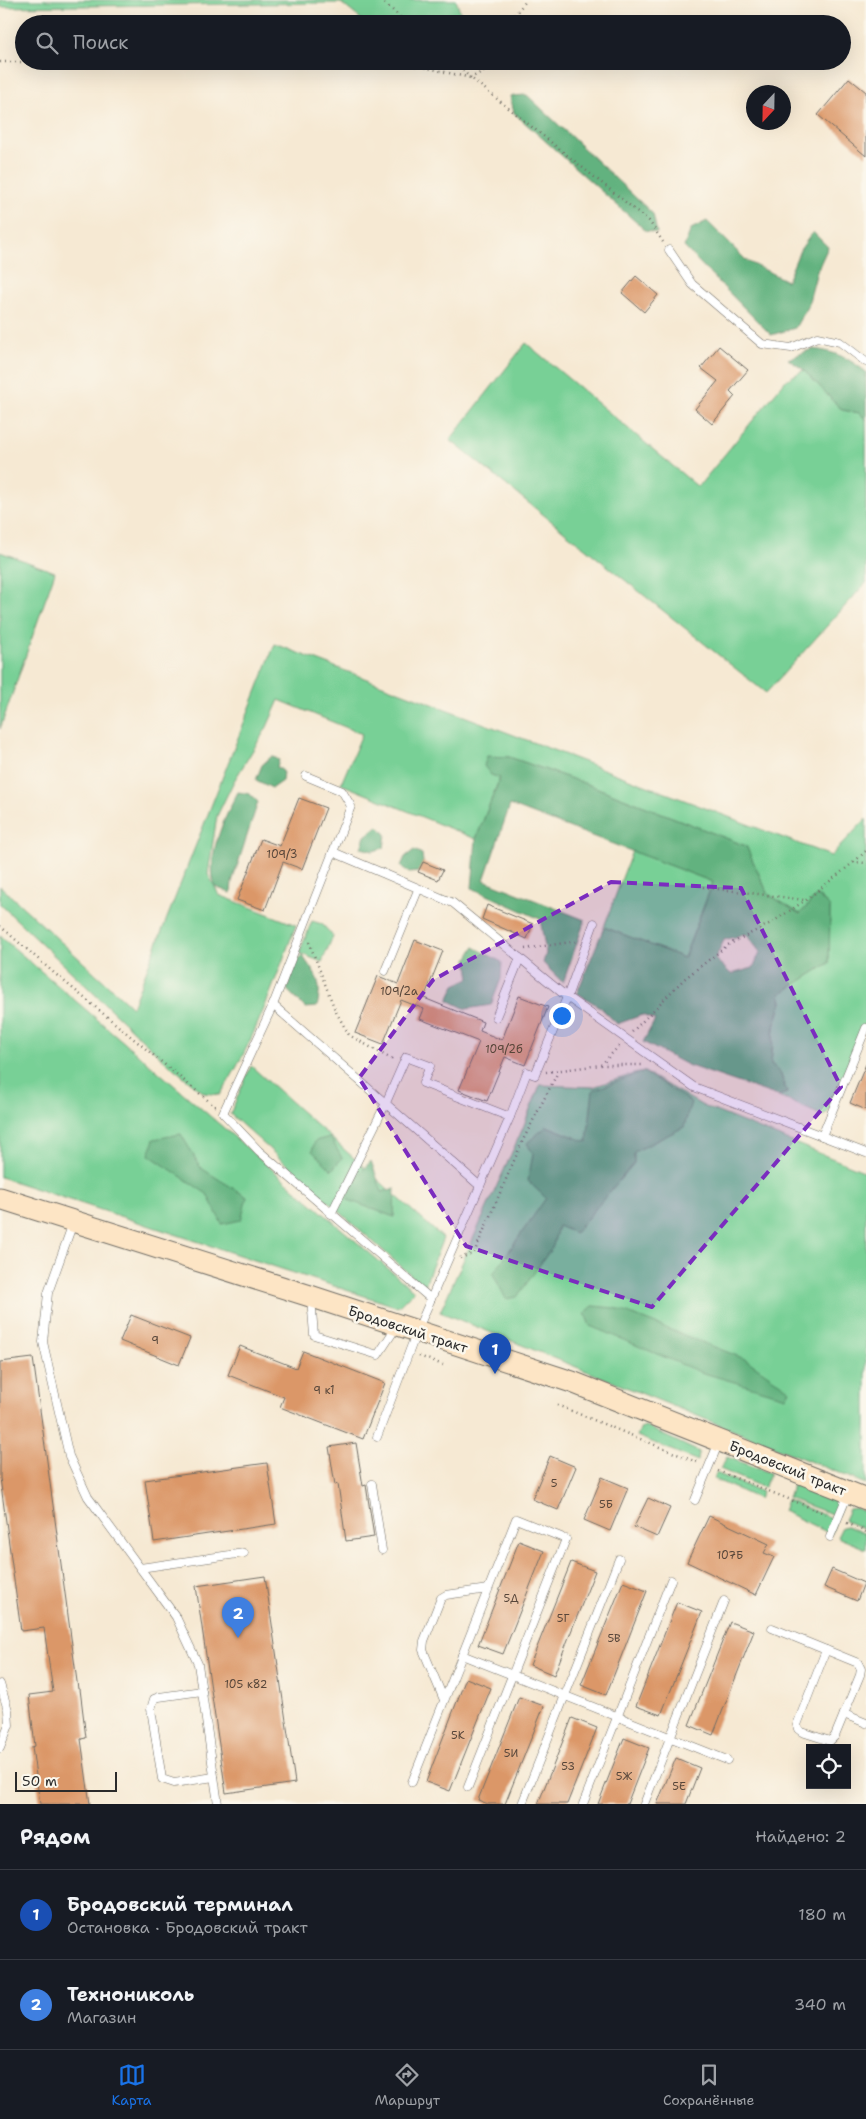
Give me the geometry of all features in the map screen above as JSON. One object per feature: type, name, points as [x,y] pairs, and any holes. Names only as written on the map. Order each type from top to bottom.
[{"type":"street","name":"Бродовский тракт","points":[[0,1198],[310,1296],[572,1382],[857,1496]]},
{"type":"lane","points":[[669,250],[692,284],[762,344],[791,348],[817,337],[840,342],[866,362]]},
{"type":"lane","points":[[306,776],[342,791],[350,806],[273,1005],[223,1113],[259,1151],[431,1299]]},
{"type":"lane","points":[[333,852],[418,890],[453,903],[567,997],[694,1087],[866,1153]]},
{"type":"lane","points":[[385,970],[418,890]]},
{"type":"lane","points":[[310,1296],[314,1335],[378,1355],[407,1328],[431,1299],[510,1117],[527,1072],[534,1075],[567,997],[594,923]]},
{"type":"lane","points":[[496,1017],[520,958]]},
{"type":"lane","points":[[273,1005],[385,1105],[480,1186]]},
{"type":"lane","points":[[822,1136],[866,1028]]},
{"type":"lane","points":[[331,1214],[385,1105],[406,1057],[430,1066],[424,1082],[510,1117]]},
{"type":"lane","points":[[74,1221],[48,1293],[43,1342],[69,1456],[88,1497],[176,1617],[198,1664],[218,1804]]},
{"type":"lane","points":[[377,1436],[407,1328]]},
{"type":"lane","points":[[695,1500],[720,1440]]},
{"type":"lane","points":[[372,1484],[382,1550]]},
{"type":"lane","points":[[830,1537],[857,1496]]},
{"type":"lane","points":[[412,1782],[516,1519],[564,1538],[468,1787]]},
{"type":"lane","points":[[140,1568],[244,1553]]},
{"type":"lane","points":[[522,1804],[619,1559]]},
{"type":"lane","points":[[583,1804],[671,1580]]},
{"type":"lane","points":[[444,1700],[423,1650],[424,1641],[441,1598],[452,1594],[488,1589]]},
{"type":"lane","points":[[644,1804],[724,1601]]},
{"type":"lane","points":[[772,1628],[858,1663],[861,1669],[835,1736],[830,1741],[802,1732],[797,1725],[826,1650]]},
{"type":"lane","points":[[462,1655],[726,1760]]},
{"type":"lane","points":[[0,1684],[8,1710],[9,1725],[0,1748]]},
{"type":"lane","points":[[202,1691],[159,1697],[154,1699],[151,1709],[162,1779],[174,1783],[214,1777]]},
{"type":"lane","points":[[844,1714],[866,1723]]},
{"type":"path","points":[[381,0],[398,15]]},
{"type":"path","points":[[514,15],[527,0]]},
{"type":"path","points":[[0,62],[15,62]]},
{"type":"path","points":[[436,70],[471,78],[485,70]]},
{"type":"path","points":[[462,70],[650,221],[669,250]]},
{"type":"path","points":[[601,1065],[684,979],[728,945],[771,924],[806,900],[866,851]]},
{"type":"path","points":[[854,862],[866,864]]},
{"type":"path","points":[[703,888],[806,900]]},
{"type":"path","points":[[0,926],[223,1113]]},
{"type":"path","points":[[303,926],[335,1010],[349,1035],[403,1065]]},
{"type":"path","points":[[511,951],[588,940]]},
{"type":"path","points":[[534,1075],[601,1065],[661,1064]]},
{"type":"path","points":[[447,1263],[474,1253],[523,1140],[558,1072]]},
{"type":"highlighted area","points":[[611,882],[741,888],[841,1087],[652,1307],[466,1246],[359,1078],[433,980]]},
{"type":"green space","points":[[0,0],[456,0],[461,15],[356,15],[341,3],[0,7]]},
{"type":"green space","points":[[527,95],[653,214],[657,233],[646,231],[514,113],[510,96]]},
{"type":"green space","points":[[707,221],[747,261],[787,281],[800,250],[813,232],[828,247],[817,271],[808,305],[795,328],[771,335],[684,247],[691,229]]},
{"type":"green space","points":[[526,343],[698,487],[786,380],[804,370],[842,410],[860,413],[866,420],[866,583],[766,693],[450,440]]},
{"type":"green space","points":[[812,349],[827,351],[841,356],[866,372],[866,420],[860,413],[842,410],[804,370],[788,359]]},
{"type":"green space","points":[[0,552],[55,572],[0,729]]},
{"type":"green space","points":[[275,644],[831,856],[866,819],[866,1020],[830,1110],[823,1116],[778,1096],[787,1093],[780,1072],[771,1064],[774,1027],[782,1002],[780,994],[829,963],[830,907],[817,895],[800,914],[768,894],[746,846],[595,787],[509,757],[487,757],[500,777],[476,839],[341,784],[362,734],[279,700],[267,727],[234,781],[217,816],[208,874],[219,895],[296,925],[253,1034],[220,1095],[204,1093],[167,1063],[0,904],[0,886],[132,1007]]},
{"type":"green space","points":[[272,756],[279,760],[277,767],[283,771],[282,781],[272,788],[256,780],[262,765]]},
{"type":"green space","points":[[487,756],[509,757],[595,787],[746,846],[768,894],[800,914],[817,895],[830,907],[829,963],[780,994],[782,1002],[774,1027],[771,1064],[780,1072],[787,1093],[778,1096],[687,1065],[643,1042],[655,1020],[642,1015],[617,1024],[600,1007],[577,993],[604,927],[684,958],[713,882],[510,805],[484,880],[585,920],[563,983],[543,963],[546,953],[540,919],[472,888],[476,839],[500,778],[491,775],[484,766]],"holes":[[[746,934],[760,952],[753,968],[731,974],[715,959],[724,940]]]},
{"type":"green space","points":[[238,792],[250,794],[258,802],[232,882],[231,893],[215,887],[212,863],[222,826]]},
{"type":"green space","points":[[378,826],[386,834],[384,848],[373,851],[361,848],[365,836]]},
{"type":"green space","points":[[414,850],[422,854],[423,862],[419,872],[409,873],[401,866],[405,857]]},
{"type":"green space","points":[[632,851],[713,882],[684,958],[604,927]]},
{"type":"green space","points":[[312,921],[322,924],[333,936],[322,962],[299,953]]},
{"type":"green space","points":[[0,936],[414,1291],[398,1307],[0,1177]]},
{"type":"green space","points":[[474,947],[502,962],[501,979],[491,1005],[466,1009],[448,1000],[455,985],[470,978],[467,959]]},
{"type":"green space","points":[[302,955],[319,984],[317,1007],[305,1008],[287,990],[292,970]]},
{"type":"green space","points":[[251,1066],[443,1238],[424,1287],[230,1114]]},
{"type":"green space","points":[[643,1071],[703,1106],[866,1172],[866,1484],[440,1312],[522,1130],[540,1085],[593,1087]]},
{"type":"green space","points":[[644,1072],[691,1102],[684,1127],[634,1152],[634,1163],[575,1233],[558,1226],[553,1246],[517,1297],[506,1299],[493,1274],[546,1198],[528,1181],[533,1154],[527,1143],[547,1126],[587,1142],[593,1090]]},
{"type":"green space","points":[[181,1134],[201,1168],[247,1197],[241,1220],[222,1224],[207,1194],[149,1155],[154,1139]]},
{"type":"green space","points":[[330,1137],[342,1158],[332,1170],[312,1151],[315,1141]]},
{"type":"green space","points":[[371,1161],[382,1192],[395,1188],[394,1217],[348,1200],[350,1184]]},
{"type":"green space","points":[[593,1306],[615,1308],[745,1359],[790,1390],[786,1397],[700,1372],[590,1326],[585,1313]]},
{"type":"green space","points":[[645,1426],[699,1452],[698,1461],[637,1436],[641,1428]]},
{"type":"green space","points":[[727,1457],[770,1473],[764,1488],[720,1469]]},
{"type":"green space","points":[[716,1473],[762,1492],[759,1499],[714,1479]]},
{"type":"green space","points":[[797,1483],[843,1501],[837,1516],[788,1498],[793,1484]]},
{"type":"green space","points":[[787,1500],[836,1520],[831,1534],[783,1511]]},
{"type":"green space","points":[[856,1508],[866,1512],[866,1530],[844,1520],[849,1509]]},
{"type":"green space","points":[[847,1526],[866,1534],[866,1549],[837,1537],[842,1527]]},
{"type":"building","points":[[849,78],[866,92],[866,156],[818,115]]},
{"type":"building","points":[[636,276],[658,295],[644,312],[622,293]]},
{"type":"building","points":[[719,346],[748,370],[730,391],[735,396],[712,424],[695,409],[718,381],[701,368]]},
{"type":"building","points":[[299,798],[326,808],[302,869],[283,862],[265,910],[237,900],[261,839],[280,846]]},
{"type":"building","points":[[423,862],[443,870],[438,880],[418,872]]},
{"type":"building","points":[[487,905],[533,924],[527,939],[482,919]]},
{"type":"building","points":[[415,940],[443,951],[424,998],[483,1022],[480,1031],[502,1040],[519,996],[548,1007],[525,1065],[505,1057],[487,1101],[459,1090],[479,1042],[420,1019],[424,1009],[401,1000],[383,1044],[355,1033],[378,976],[398,984]]},
{"type":"building","points":[[866,1064],[866,1110],[850,1103]]},
{"type":"building","points":[[131,1315],[190,1338],[179,1365],[120,1341]]},
{"type":"building","points":[[240,1346],[296,1368],[303,1351],[385,1383],[363,1439],[280,1407],[284,1397],[228,1375]]},
{"type":"building","points":[[33,1358],[78,1689],[80,1689],[86,1738],[81,1739],[90,1804],[40,1804],[32,1747],[35,1746],[29,1695],[53,1692],[44,1628],[21,1631],[0,1478],[0,1362]]},
{"type":"building","points":[[356,1443],[363,1486],[366,1485],[374,1537],[346,1541],[338,1484],[335,1485],[329,1447]]},
{"type":"building","points":[[550,1456],[576,1467],[558,1510],[532,1499]]},
{"type":"building","points":[[267,1463],[276,1524],[154,1542],[145,1480]]},
{"type":"building","points":[[602,1477],[628,1488],[610,1531],[584,1520]]},
{"type":"building","points":[[648,1498],[670,1508],[657,1537],[634,1527]]},
{"type":"building","points":[[709,1516],[769,1544],[764,1553],[774,1557],[756,1595],[687,1562]]},
{"type":"building","points":[[519,1541],[544,1551],[503,1654],[478,1645]]},
{"type":"building","points":[[571,1562],[595,1571],[554,1675],[530,1665]]},
{"type":"building","points":[[832,1569],[864,1583],[857,1601],[824,1587]]},
{"type":"building","points":[[265,1576],[295,1783],[226,1793],[196,1586]]},
{"type":"building","points":[[623,1582],[647,1591],[606,1695],[581,1685]]},
{"type":"building","points":[[677,1602],[702,1612],[661,1715],[636,1706]]},
{"type":"building","points":[[730,1622],[754,1631],[713,1735],[689,1725]]},
{"type":"building","points":[[466,1678],[491,1688],[450,1791],[426,1782]]},
{"type":"building","points":[[519,1697],[544,1706],[505,1804],[488,1804],[478,1800]]},
{"type":"building","points":[[572,1718],[597,1728],[567,1804],[538,1804]]},
{"type":"building","points":[[624,1738],[649,1748],[627,1804],[598,1804]]},
{"type":"building","points":[[676,1758],[700,1768],[686,1804],[657,1804]]},
{"type":"place","name":"Бродовский терминал","points":[[495,1374]]},
{"type":"place","name":"Технониколь","points":[[238,1638]]}]
